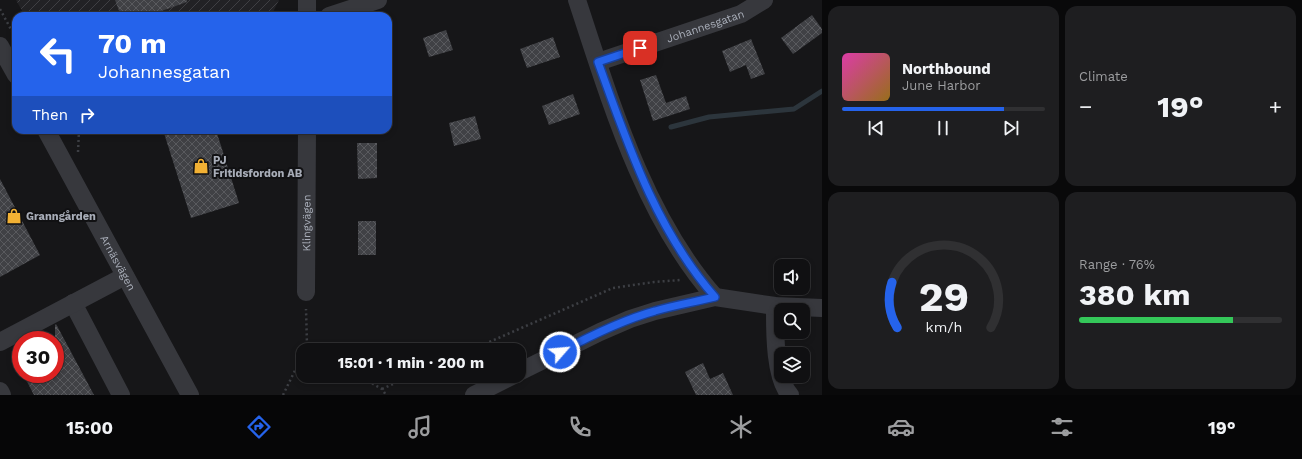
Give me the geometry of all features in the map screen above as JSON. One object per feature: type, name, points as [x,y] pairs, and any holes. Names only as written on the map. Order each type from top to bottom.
[{"type":"street","points":[[306,0],[307,12]]},
{"type":"street","points":[[341,12],[378,0]]},
{"type":"street","points":[[577,0],[631,153],[653,204],[684,256],[700,280],[715,297]]},
{"type":"street","name":"Johannesgatan","points":[[598,62],[741,14],[764,0]]},
{"type":"street","points":[[0,46],[12,68]]},
{"type":"street","name":"Arnäsvägen","points":[[48,134],[190,395]]},
{"type":"street","name":"Klingvägen","points":[[306,134],[306,292]]},
{"type":"street","points":[[0,342],[125,276]]},
{"type":"street","points":[[526,369],[600,332],[630,319],[655,311],[715,297],[774,306]]},
{"type":"street","points":[[73,303],[122,395]]},
{"type":"street","points":[[810,307],[822,308]]},
{"type":"street","points":[[775,339],[777,358],[786,394]]},
{"type":"street","points":[[474,395],[498,383]]},
{"type":"street","points":[[0,391],[2,395]]},
{"type":"path","points":[[0,8],[12,30]]},
{"type":"path","points":[[487,343],[613,288],[654,282],[700,280]]},
{"type":"path","points":[[306,292],[307,343]]},
{"type":"path","points":[[283,395],[296,368]]},
{"type":"path","points":[[372,383],[382,388],[386,395]]},
{"type":"path","points":[[382,388],[394,383]]},
{"type":"shaded area","points":[[16,0],[279,0],[273,12],[23,12]]},
{"type":"building","points":[[115,0],[187,0],[187,2],[158,12],[120,12]]},
{"type":"building","points":[[812,15],[822,29],[822,33],[793,54],[781,38]]},
{"type":"building","points":[[446,30],[453,50],[429,57],[423,38]]},
{"type":"building","points":[[553,37],[560,57],[527,68],[520,49]]},
{"type":"building","points":[[751,39],[765,74],[751,79],[746,65],[730,72],[722,51]]},
{"type":"building","points":[[656,75],[666,103],[686,96],[690,109],[653,121],[640,80]]},
{"type":"building","points":[[573,94],[580,114],[549,125],[542,106]]},
{"type":"building","points":[[475,116],[481,139],[454,146],[449,123]]},
{"type":"building","name":"PJ Fritidsfordon AB","points":[[164,134],[217,134],[239,203],[191,218]]},
{"type":"building","points":[[357,143],[377,143],[377,178],[358,179]]},
{"type":"building","points":[[0,179],[40,255],[0,277]]},
{"type":"building","points":[[358,221],[376,221],[376,255],[358,255]]},
{"type":"building","points":[[56,324],[60,331],[55,331]]},
{"type":"building","points":[[64,339],[94,395],[34,395],[28,383],[64,383]]},
{"type":"building","points":[[703,363],[710,379],[723,373],[733,395],[696,395],[685,372]]},
{"type":"waterway","points":[[671,127],[709,117],[794,109],[822,91]]},
{"type":"place","name":"PJ Fritidsfordon AB","points":[[201,166]]},
{"type":"place","name":"Granngården","points":[[14,216]]},
{"type":"route","points":[[560,352],[630,319],[655,311],[715,297],[700,280],[653,204],[631,153],[598,62],[640,48]]}]
